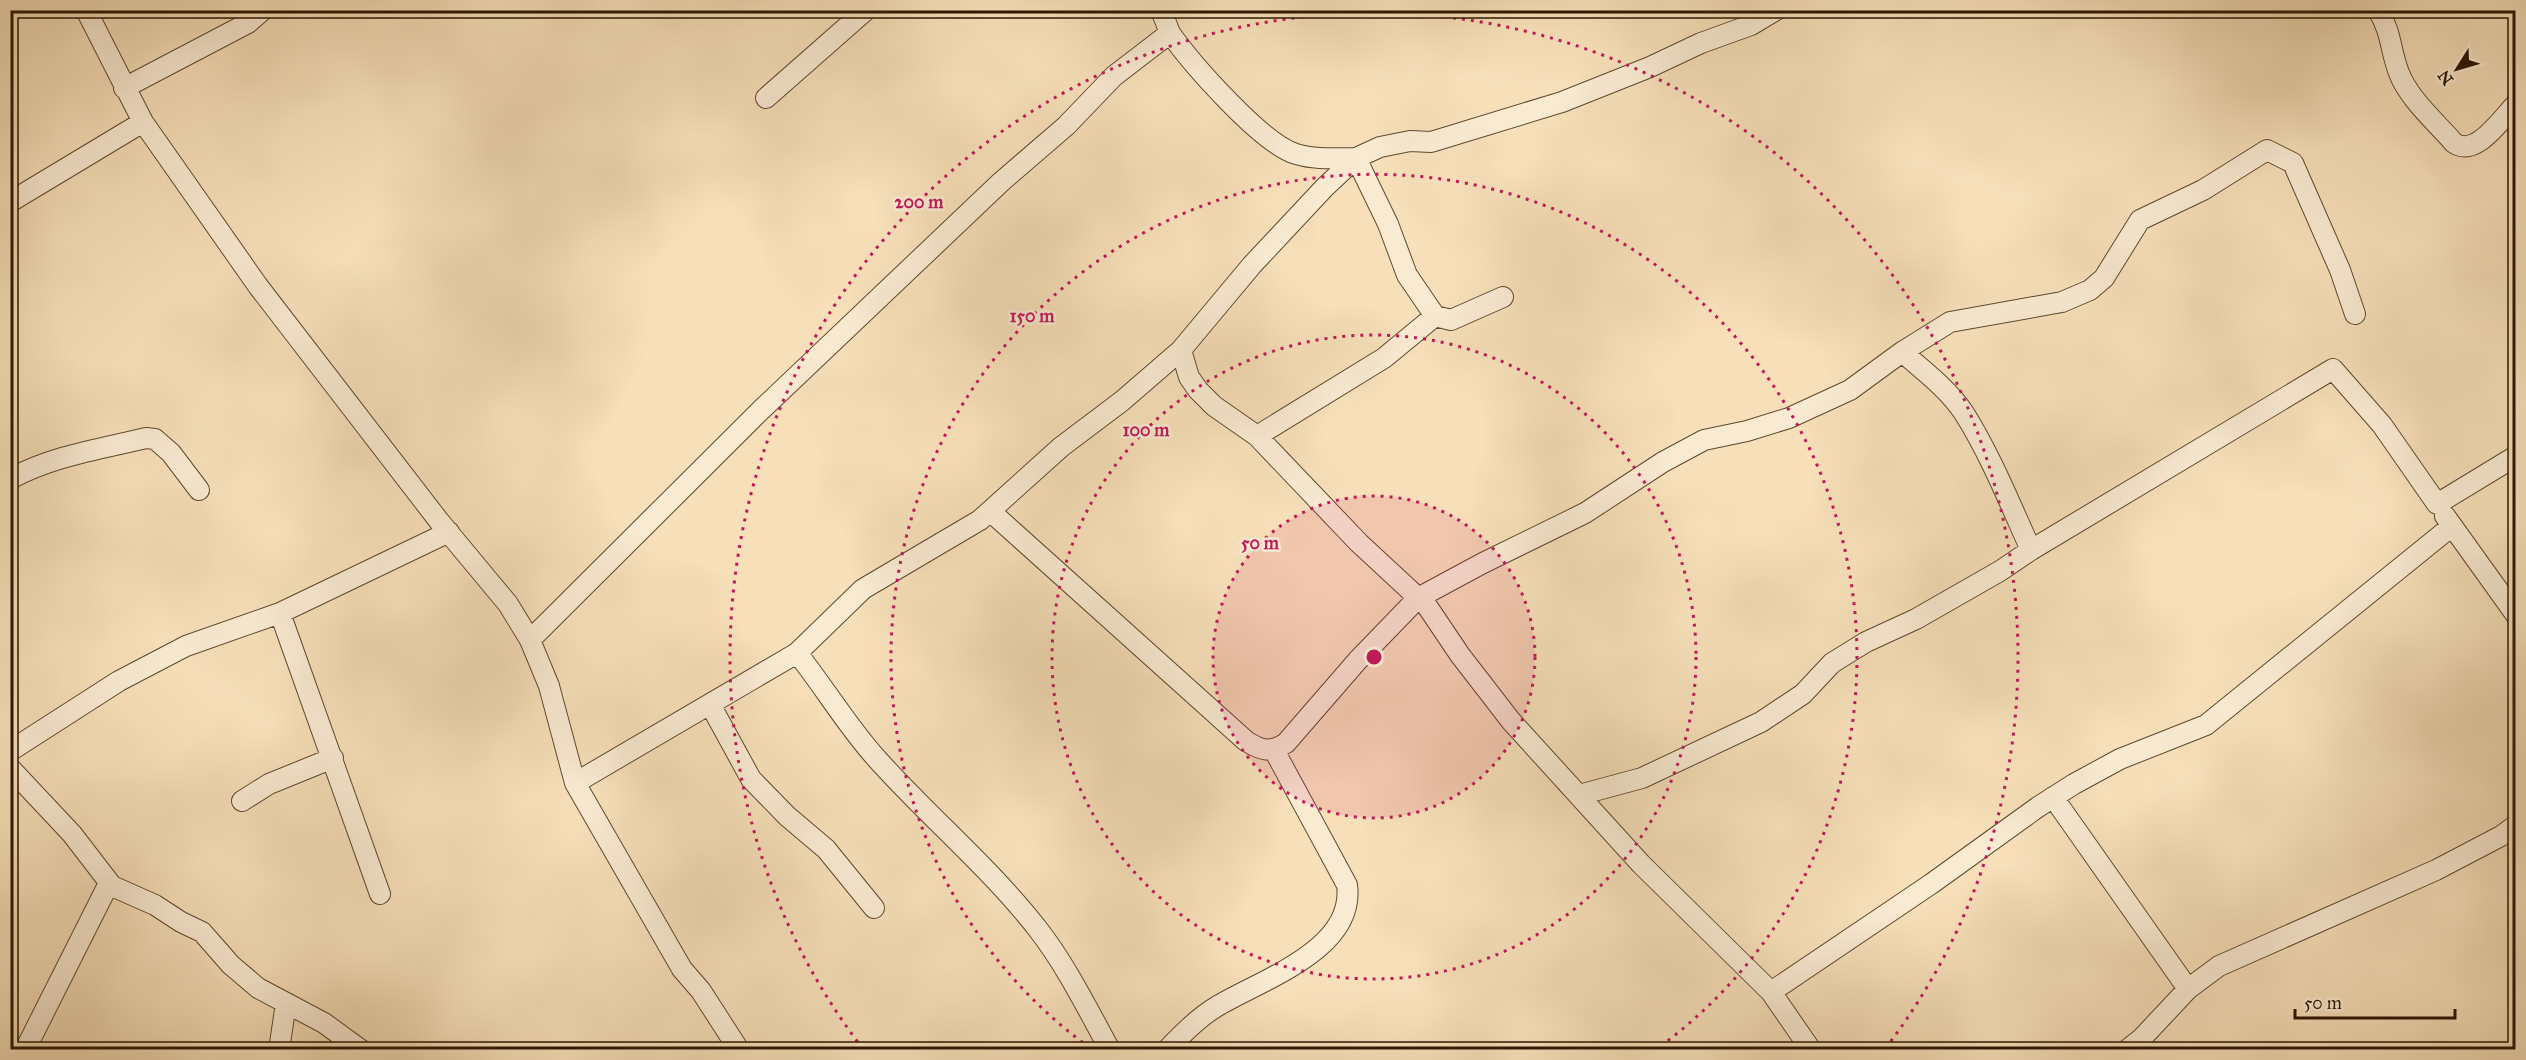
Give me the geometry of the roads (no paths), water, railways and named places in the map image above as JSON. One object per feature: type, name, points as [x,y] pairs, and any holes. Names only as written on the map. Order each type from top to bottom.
[{"type":"street","points":[[86,10],[143,122],[258,286],[449,532],[508,604],[530,640],[549,686],[575,783],[682,969],[701,991],[739,1050]]},
{"type":"street","points":[[124,88],[248,23],[263,10]]},
{"type":"street","points":[[766,98],[866,10]]},
{"type":"street","points":[[1161,10],[1170,33],[1189,60],[1272,141],[1294,153],[1316,158],[1356,158]]},
{"type":"street","points":[[575,783],[711,706],[797,653],[863,589],[980,520],[1061,447],[1122,401],[1181,350],[1252,265],[1325,187],[1356,158],[1380,147],[1410,141],[1431,142],[1562,102],[1650,67],[1701,43],[1751,25],[1776,10]]},
{"type":"street","points":[[2378,10],[2390,35],[2403,83],[2454,143],[2462,148],[2470,148],[2480,141],[2516,104]]},
{"type":"street","points":[[530,640],[761,410],[1001,182],[1066,126],[1114,76],[1170,33]]},
{"type":"street","points":[[10,202],[143,122]]},
{"type":"street","points":[[990,511],[1246,741],[1261,750],[1274,750],[1286,743],[1358,660],[1418,598],[1585,513],[1663,462],[1704,440],[1748,431],[1789,418],[1850,390],[1902,352],[1950,322],[2061,302],[2090,290],[2104,278],[2140,220],[2203,190],[2267,150],[2293,164],[2340,270],[2355,314]]},
{"type":"street","points":[[1356,158],[1388,224],[1407,275],[1435,316],[1451,320],[1503,297]]},
{"type":"street","points":[[1257,436],[1384,358],[1435,316]]},
{"type":"street","points":[[1181,350],[1189,377],[1198,390],[1214,406],[1257,436],[1359,543],[1427,606],[1460,655],[1504,713],[1656,880],[1771,992],[1811,1050]]},
{"type":"street","points":[[1902,352],[1944,389],[1963,412],[1984,450],[2031,549]]},
{"type":"street","points":[[1579,795],[1642,778],[1761,723],[1803,694],[1832,663],[1866,642],[1916,619],[2000,571],[2031,549],[2333,369],[2382,425],[2516,615]]},
{"type":"street","points":[[10,479],[52,461],[146,438],[155,439],[166,447],[199,490]]},
{"type":"street","points":[[2437,504],[2516,456]]},
{"type":"street","points":[[1771,992],[1931,884],[2053,797],[2120,759],[2206,725],[2452,526]]},
{"type":"street","points":[[10,752],[119,681],[186,646],[280,613],[449,532]]},
{"type":"street","points":[[280,613],[380,894]]},
{"type":"street","points":[[797,653],[823,686],[846,722],[878,760],[1005,889],[1038,929],[1070,975],[1110,1050]]},
{"type":"street","points":[[711,706],[752,779],[786,816],[826,849],[874,908]]},
{"type":"street","points":[[1167,1050],[1215,1007],[1285,971],[1321,945],[1344,915],[1349,901],[1347,885],[1274,750]]},
{"type":"street","points":[[242,801],[269,784],[333,758]]},
{"type":"street","points":[[10,768],[72,834],[112,886],[155,905],[202,932],[231,965],[258,988],[324,1023],[361,1050]]},
{"type":"street","points":[[2053,797],[2188,989]]},
{"type":"street","points":[[2127,1050],[2142,1038],[2188,989],[2219,966],[2436,870],[2501,836],[2516,825]]},
{"type":"street","points":[[25,1050],[106,889],[112,886]]},
{"type":"street","points":[[279,1050],[286,1003]]}]
